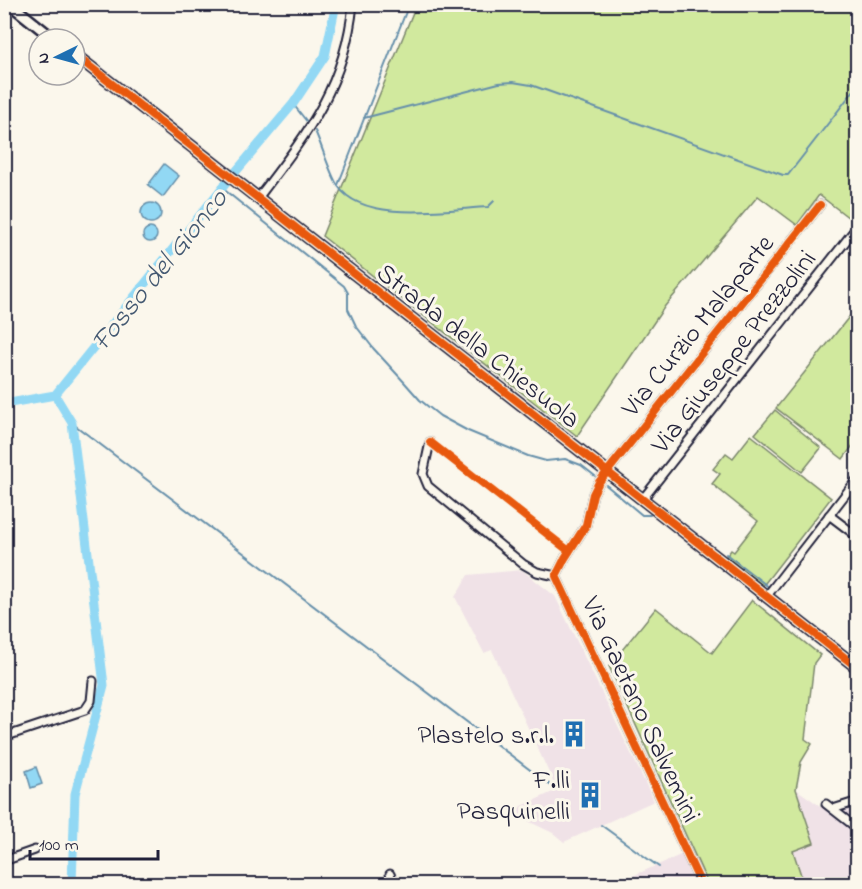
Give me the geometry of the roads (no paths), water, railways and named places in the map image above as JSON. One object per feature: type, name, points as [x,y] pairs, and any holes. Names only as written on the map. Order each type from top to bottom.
[{"type":"street","points":[[10,4],[39,27]]},
{"type":"street","points":[[258,198],[308,132],[326,99],[345,54],[353,4]]},
{"type":"street","name":"Strada della Chiesuola","points":[[87,64],[858,668]]},
{"type":"street","name":"Via Curzio Malaparte","points":[[607,472],[819,205]]},
{"type":"street","name":"Via Giuseppe Prezzolini","points":[[642,500],[853,232],[858,236]]},
{"type":"street","name":"Via Gaetano Salvemini","points":[[430,442],[423,474],[428,486],[523,564],[537,572],[556,576]]},
{"type":"street","name":"Via Gaetano Salvemini","points":[[556,576],[586,525],[594,491],[607,472]]},
{"type":"street","points":[[766,597],[858,478]]},
{"type":"street","points":[[829,515],[858,537]]},
{"type":"street","name":"Via Gaetano Salvemini","points":[[556,576],[701,885]]},
{"type":"street","points":[[4,737],[85,711],[91,701],[93,681]]},
{"type":"street","points":[[833,809],[858,801]]},
{"type":"street","points":[[826,804],[858,828]]},
{"type":"street","points":[[4,861],[35,850]]},
{"type":"street","points":[[390,874],[394,885]]},
{"type":"water","points":[[164,164],[179,176],[163,197],[148,185]]},
{"type":"water","points":[[151,203],[158,206],[161,213],[158,220],[151,223],[144,220],[141,213],[144,206]]},
{"type":"water","points":[[150,228],[155,230],[157,235],[155,240],[150,242],[145,240],[143,235],[145,230]]},
{"type":"water","points":[[36,767],[42,784],[31,788],[26,771]]},
{"type":"waterway","name":"Fosso del Gionco","points":[[4,404],[55,395],[293,104],[325,56],[336,4]]},
{"type":"waterway","points":[[338,185],[409,4]]},
{"type":"waterway","points":[[364,118],[499,83],[513,82],[531,85],[788,175],[858,85]]},
{"type":"waterway","points":[[293,104],[308,123]]},
{"type":"waterway","points":[[315,131],[338,186],[350,198],[366,206],[407,212],[488,207],[494,201]]},
{"type":"waterway","points":[[222,188],[344,286],[348,293],[348,309],[356,326],[420,400],[440,416],[468,431],[528,456],[546,461],[565,459],[581,465],[595,476]]},
{"type":"waterway","points":[[55,395],[72,423],[104,685],[75,794],[72,884]]},
{"type":"waterway","points":[[72,423],[554,788]]},
{"type":"waterway","points":[[606,485],[642,515],[650,515]]},
{"type":"waterway","points":[[726,554],[770,588]]},
{"type":"waterway","points":[[601,825],[659,867]]},
{"type":"place","name":"Plastelo s.r.l.","points":[[574,734]]},
{"type":"place","name":"F.lli Pasquinelli","points":[[590,795]]}]
